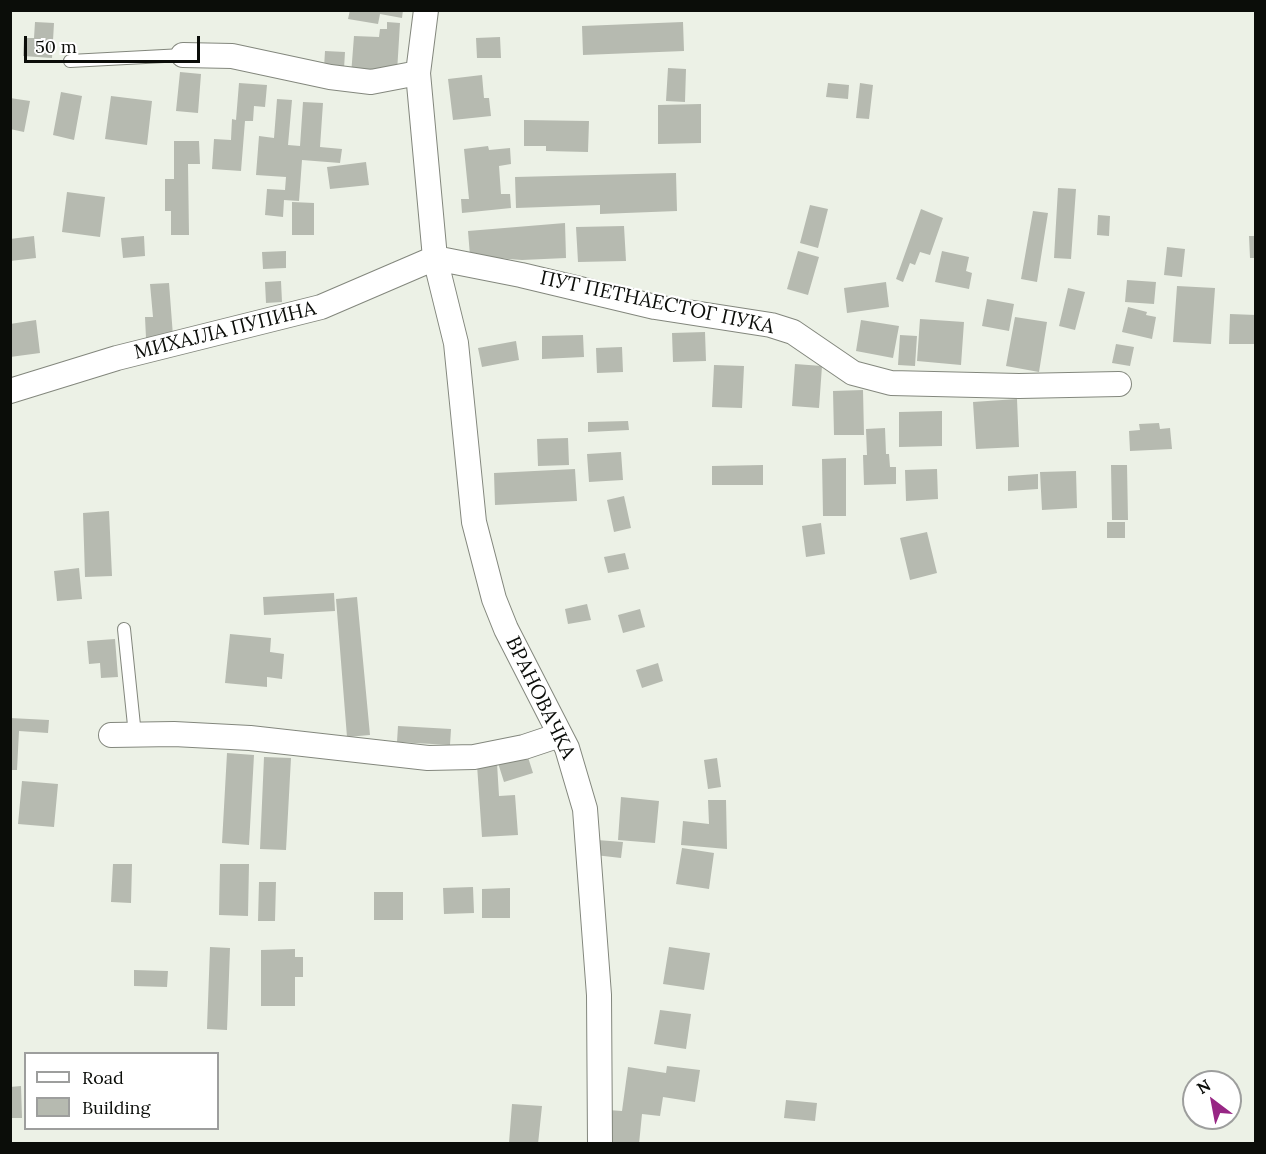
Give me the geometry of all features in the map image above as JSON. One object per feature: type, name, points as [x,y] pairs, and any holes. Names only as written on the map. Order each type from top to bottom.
[{"type":"street","name":"ВРАНОВАЧКА","points":[[426,10],[417,73],[435,258],[456,343],[474,522],[482,556],[506,629],[567,748],[585,809],[599,995],[600,1143]]},
{"type":"street","points":[[183,55],[232,56],[371,82],[417,73]]},
{"type":"street","name":"ПУТ ПЕТНАЕСТОГ ПУКА","points":[[435,258],[521,275],[655,307],[771,324],[793,332],[853,373],[891,383],[1019,386],[1119,384]]},
{"type":"street","name":"МИХАЈЛА ПУПИНА","points":[[10,391],[117,358],[321,307],[435,258]]},
{"type":"street","points":[[111,735],[250,738],[428,758],[474,758],[524,747],[560,735]]},
{"type":"lane","points":[[70,61],[183,55]]},
{"type":"lane","points":[[124,629],[135,735]]},
{"type":"building","points":[[350,10],[403,10],[402,18],[380,14],[378,24],[348,19]]},
{"type":"building","points":[[35,22],[54,23],[52,58],[23,56],[24,38],[34,38]]},
{"type":"building","points":[[387,22],[400,23],[397,72],[351,75],[354,36],[379,37],[380,29],[387,29]]},
{"type":"building","points":[[683,22],[684,51],[583,55],[582,26]]},
{"type":"building","points":[[500,37],[501,58],[477,58],[476,38]]},
{"type":"building","points":[[325,51],[345,52],[344,69],[324,68]]},
{"type":"building","points":[[668,68],[686,69],[685,102],[666,101]]},
{"type":"building","points":[[180,72],[201,74],[198,113],[176,111]]},
{"type":"building","points":[[482,75],[484,98],[489,98],[491,116],[453,120],[448,79]]},
{"type":"building","points":[[239,83],[267,85],[265,107],[254,106],[253,121],[245,121],[241,171],[212,169],[214,139],[231,140],[232,119],[236,120]]},
{"type":"building","points":[[828,83],[849,85],[848,99],[826,97]]},
{"type":"building","points":[[860,83],[873,85],[869,119],[856,118]]},
{"type":"building","points":[[61,92],[82,96],[74,140],[53,135]]},
{"type":"building","points":[[111,96],[152,101],[147,145],[105,139]]},
{"type":"building","points":[[10,98],[30,101],[24,132],[10,129]]},
{"type":"building","points":[[277,99],[292,100],[288,145],[300,146],[303,102],[323,103],[320,147],[342,149],[340,163],[302,160],[299,201],[284,200],[283,217],[265,215],[267,189],[285,190],[286,177],[256,175],[259,136],[274,138]]},
{"type":"building","points":[[701,104],[701,143],[658,144],[658,105]]},
{"type":"building","points":[[524,120],[589,121],[588,152],[546,151],[546,146],[524,146]]},
{"type":"building","points":[[174,141],[199,141],[200,164],[188,164],[189,235],[171,235],[171,211],[165,211],[165,179],[174,179]]},
{"type":"building","points":[[488,146],[489,150],[510,148],[511,164],[499,166],[501,194],[510,194],[511,208],[462,213],[461,199],[469,199],[464,149]]},
{"type":"building","points":[[366,162],[369,185],[330,189],[327,167]]},
{"type":"building","points":[[676,173],[677,211],[600,214],[600,205],[516,208],[515,177]]},
{"type":"building","points":[[1058,188],[1076,189],[1071,259],[1054,258]]},
{"type":"building","points":[[67,192],[105,197],[100,237],[62,232]]},
{"type":"building","points":[[292,202],[314,203],[314,235],[292,235]]},
{"type":"building","points":[[810,205],[828,209],[818,248],[800,243]]},
{"type":"building","points":[[921,209],[943,218],[930,255],[920,252],[915,265],[910,263],[903,282],[896,279]]},
{"type":"building","points":[[1033,211],[1048,213],[1037,282],[1021,279]]},
{"type":"building","points":[[1098,215],[1110,216],[1109,236],[1097,235]]},
{"type":"building","points":[[565,223],[566,258],[522,260],[470,256],[468,231]]},
{"type":"building","points":[[624,226],[626,261],[578,262],[576,227]]},
{"type":"building","points":[[34,236],[36,258],[10,261],[10,239]]},
{"type":"building","points":[[144,236],[145,256],[123,258],[121,238]]},
{"type":"building","points":[[1249,236],[1256,236],[1256,258],[1250,258]]},
{"type":"building","points":[[1167,247],[1185,249],[1182,277],[1164,275]]},
{"type":"building","points":[[286,251],[286,268],[263,269],[262,252]]},
{"type":"building","points":[[798,251],[819,257],[808,295],[787,289]]},
{"type":"building","points":[[942,251],[969,257],[966,271],[972,273],[969,289],[935,282]]},
{"type":"building","points":[[1127,280],[1156,282],[1154,304],[1125,302]]},
{"type":"building","points":[[281,281],[282,302],[266,303],[265,282]]},
{"type":"building","points":[[886,282],[889,307],[847,313],[844,288]]},
{"type":"building","points":[[169,283],[173,336],[146,338],[145,317],[153,317],[150,284]]},
{"type":"building","points":[[1177,286],[1215,288],[1211,344],[1173,342]]},
{"type":"building","points":[[1068,288],[1085,292],[1075,330],[1059,326]]},
{"type":"building","points":[[987,299],[1014,304],[1009,331],[982,326]]},
{"type":"building","points":[[1128,307],[1156,317],[1152,339],[1122,332]]},
{"type":"building","points":[[1230,314],[1256,315],[1255,344],[1229,344]]},
{"type":"building","points":[[1015,317],[1047,322],[1039,372],[1006,366]]},
{"type":"building","points":[[920,319],[964,322],[961,365],[917,361]]},
{"type":"building","points":[[36,320],[40,353],[10,357],[10,324]]},
{"type":"building","points":[[861,320],[899,326],[893,358],[856,351]]},
{"type":"building","points":[[705,332],[706,361],[673,362],[672,333]]},
{"type":"building","points":[[583,335],[584,357],[542,359],[542,336]]},
{"type":"building","points":[[900,335],[917,336],[915,366],[898,365]]},
{"type":"building","points":[[516,341],[519,360],[482,367],[478,348]]},
{"type":"building","points":[[1116,344],[1134,347],[1130,366],[1112,363]]},
{"type":"building","points":[[622,347],[623,372],[597,373],[596,348]]},
{"type":"building","points":[[795,364],[822,366],[819,408],[792,406]]},
{"type":"building","points":[[714,365],[744,366],[742,408],[712,407]]},
{"type":"building","points":[[863,390],[864,435],[834,435],[833,391]]},
{"type":"building","points":[[1017,399],[1019,447],[976,449],[973,402]]},
{"type":"building","points":[[942,411],[942,446],[899,447],[899,412]]},
{"type":"building","points":[[628,421],[629,430],[588,432],[588,422]]},
{"type":"building","points":[[1159,423],[1160,429],[1170,428],[1172,449],[1130,451],[1129,431],[1140,430],[1139,424]]},
{"type":"building","points":[[885,428],[886,454],[889,454],[890,467],[896,467],[896,484],[864,485],[863,455],[867,455],[866,429]]},
{"type":"building","points":[[568,438],[569,465],[538,466],[537,439]]},
{"type":"building","points":[[621,452],[623,480],[589,482],[587,454]]},
{"type":"building","points":[[846,458],[846,516],[823,516],[822,459]]},
{"type":"building","points":[[763,465],[763,485],[712,485],[712,466]]},
{"type":"building","points":[[1111,465],[1127,465],[1128,520],[1112,520]]},
{"type":"building","points":[[575,469],[577,501],[495,505],[494,473]]},
{"type":"building","points":[[937,469],[938,499],[906,501],[905,470]]},
{"type":"building","points":[[1076,471],[1077,508],[1042,510],[1040,472]]},
{"type":"building","points":[[1038,474],[1038,489],[1008,491],[1008,476]]},
{"type":"building","points":[[624,496],[631,528],[614,532],[607,500]]},
{"type":"building","points":[[109,511],[112,576],[85,577],[83,513]]},
{"type":"building","points":[[1107,522],[1125,522],[1125,538],[1107,538]]},
{"type":"building","points":[[821,523],[825,554],[806,557],[802,526]]},
{"type":"building","points":[[927,532],[937,573],[910,580],[900,538]]},
{"type":"building","points":[[625,553],[629,569],[608,573],[604,557]]},
{"type":"building","points":[[79,568],[82,599],[57,601],[54,571]]},
{"type":"building","points":[[334,593],[335,611],[264,615],[263,597]]},
{"type":"building","points":[[357,597],[370,735],[347,737],[336,599]]},
{"type":"building","points":[[587,604],[591,620],[568,624],[565,609]]},
{"type":"building","points":[[640,609],[645,627],[623,633],[618,615]]},
{"type":"building","points":[[230,634],[271,638],[270,652],[284,654],[282,679],[267,677],[267,687],[225,683]]},
{"type":"building","points":[[115,639],[118,677],[101,678],[100,663],[89,664],[87,641]]},
{"type":"building","points":[[658,663],[663,681],[642,688],[636,670]]},
{"type":"building","points":[[10,718],[49,720],[48,733],[19,731],[17,770],[10,770]]},
{"type":"building","points":[[398,726],[451,729],[450,745],[397,742]]},
{"type":"building","points":[[227,753],[254,755],[249,845],[222,843]]},
{"type":"building","points":[[527,754],[533,773],[504,782],[498,763]]},
{"type":"building","points":[[264,757],[291,758],[286,850],[260,849]]},
{"type":"building","points":[[717,758],[721,787],[708,789],[704,760]]},
{"type":"building","points":[[497,763],[499,796],[515,795],[518,835],[482,837],[477,765]]},
{"type":"building","points":[[22,781],[58,784],[54,827],[18,824]]},
{"type":"building","points":[[621,797],[659,801],[655,843],[618,840]]},
{"type":"building","points":[[708,800],[726,800],[727,849],[681,845],[683,821],[709,824]]},
{"type":"building","points":[[597,840],[623,842],[621,858],[595,855]]},
{"type":"building","points":[[682,848],[714,853],[709,889],[676,884]]},
{"type":"building","points":[[113,864],[132,864],[131,903],[111,902]]},
{"type":"building","points":[[220,864],[249,864],[248,916],[219,915]]},
{"type":"building","points":[[259,882],[276,882],[275,921],[258,921]]},
{"type":"building","points":[[473,887],[474,913],[444,914],[443,888]]},
{"type":"building","points":[[510,888],[510,918],[482,918],[482,889]]},
{"type":"building","points":[[374,892],[403,892],[403,920],[374,920]]},
{"type":"building","points":[[210,947],[230,948],[227,1030],[207,1029]]},
{"type":"building","points":[[669,947],[710,953],[704,990],[663,984]]},
{"type":"building","points":[[295,949],[295,957],[303,957],[303,977],[295,977],[295,1006],[261,1006],[261,950]]},
{"type":"building","points":[[134,970],[168,971],[167,987],[134,986]]},
{"type":"building","points":[[660,1010],[691,1014],[686,1049],[654,1044]]},
{"type":"building","points":[[667,1066],[700,1070],[695,1102],[663,1097],[660,1116],[642,1114],[639,1144],[605,1143],[608,1110],[622,1111],[628,1067],[666,1073]]},
{"type":"building","points":[[21,1086],[22,1118],[10,1118],[10,1087]]},
{"type":"building","points":[[786,1100],[817,1103],[815,1121],[784,1118]]},
{"type":"building","points":[[512,1104],[542,1106],[538,1144],[509,1143]]}]
